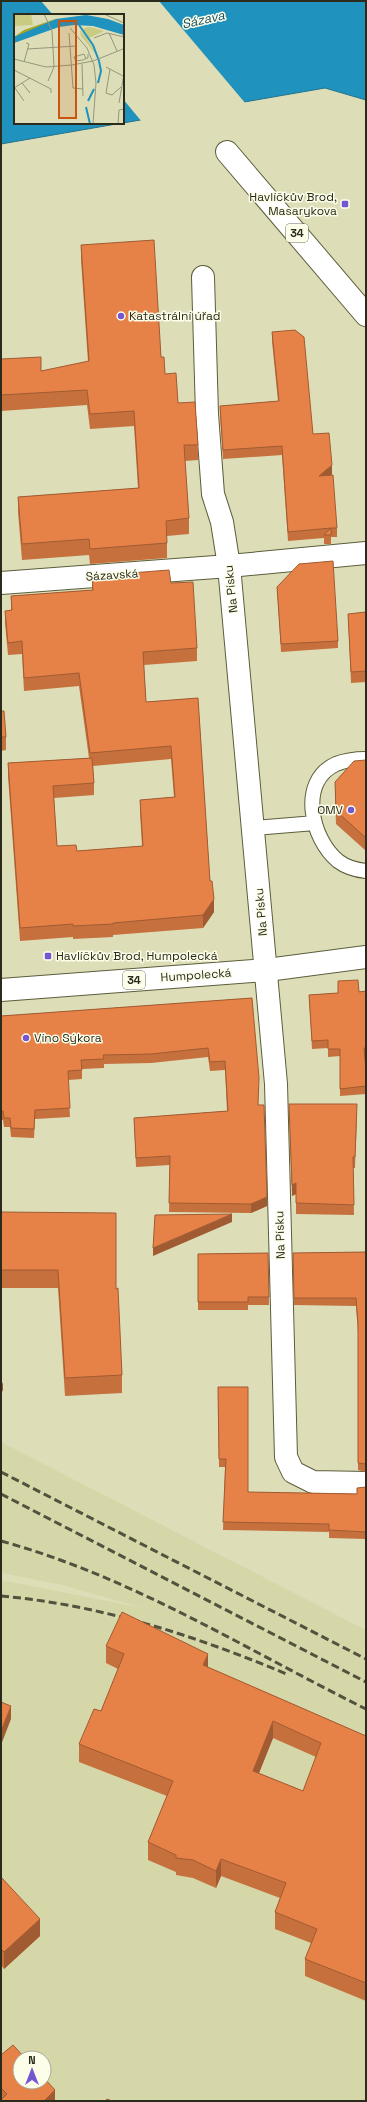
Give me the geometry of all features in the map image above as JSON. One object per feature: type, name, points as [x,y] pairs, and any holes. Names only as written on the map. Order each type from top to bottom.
[{"type":"street","name":"34","points":[[227,152],[366,315]]},
{"type":"street","name":"Na Písku","points":[[202,277],[212,494],[222,522],[229,566],[267,970],[276,1084],[286,1457],[292,1472],[312,1482],[366,1483]]},
{"type":"street","name":"Sázavská","points":[[1,583],[229,566],[366,553]]},
{"type":"street","name":"Humpolecká","points":[[1,990],[267,970],[366,957]]},
{"type":"lane","points":[[366,758],[348,760],[335,764],[324,774],[315,786],[313,795],[315,823],[320,839],[338,860],[355,870],[366,871]]},
{"type":"lane","points":[[254,828],[315,823]]},
{"type":"shaded area","points":[[1,1442],[366,1630],[366,2101],[1,2101],[1,1580],[143,1608],[62,1585],[1,1573]]},
{"type":"water","name":"Sázava","points":[[1,1],[366,1],[366,100],[325,88],[124,123],[124,14],[14,14],[14,124],[116,124],[1,144]]},
{"type":"pier","points":[[41,1],[159,1],[246,104],[142,122],[124,100],[124,14],[52,14]]},
{"type":"building","points":[[154,240],[161,357],[164,357],[165,374],[176,373],[178,403],[195,402],[198,445],[184,445],[189,518],[166,521],[167,543],[90,549],[89,539],[22,544],[18,497],[139,488],[134,411],[90,414],[87,390],[1,395],[1,359],[41,357],[41,371],[89,361],[81,245]]},
{"type":"building","points":[[295,330],[304,337],[313,434],[329,433],[332,465],[319,476],[333,475],[337,528],[288,532],[282,446],[223,450],[220,406],[279,401],[272,332]]},
{"type":"building","points":[[331,528],[331,535],[324,535]]},
{"type":"building","points":[[333,561],[338,641],[281,644],[277,587],[299,564]]},
{"type":"building","points":[[169,570],[171,583],[193,582],[197,648],[143,652],[146,702],[198,698],[210,881],[212,881],[214,899],[203,915],[113,924],[73,926],[73,924],[20,928],[8,763],[92,758],[94,783],[53,786],[57,846],[76,845],[77,851],[143,846],[140,800],[175,797],[171,746],[90,753],[79,673],[24,678],[22,641],[8,643],[5,611],[12,610],[11,596],[93,590],[92,576]]},
{"type":"building","points":[[366,612],[366,671],[351,672],[348,614]]},
{"type":"building","points":[[1,711],[4,711],[6,737],[1,737]]},
{"type":"building","name":"OMV","points":[[366,760],[365,837],[336,811],[335,782],[354,761]]},
{"type":"building","points":[[358,980],[359,992],[366,991],[366,1048],[364,1048],[366,1086],[340,1089],[340,1049],[328,1049],[328,1040],[312,1041],[309,995],[338,993],[338,981]]},
{"type":"building","points":[[252,998],[259,1078],[258,1105],[264,1105],[267,1197],[251,1204],[169,1203],[170,1156],[136,1158],[134,1118],[228,1111],[225,1061],[210,1062],[208,1048],[151,1054],[103,1055],[104,1059],[81,1060],[82,1070],[68,1071],[70,1108],[35,1110],[34,1129],[11,1128],[10,1118],[4,1118],[3,1111],[1,1111],[1,1016]]},
{"type":"building","points":[[289,1104],[357,1104],[355,1157],[353,1157],[354,1205],[296,1203],[296,1183],[292,1185]]},
{"type":"building","points":[[1,1212],[116,1213],[116,1289],[118,1288],[122,1375],[65,1378],[58,1270],[1,1270]]},
{"type":"building","points":[[232,1214],[153,1248],[155,1215]]},
{"type":"building","points":[[366,1252],[366,1464],[358,1463],[358,1324],[356,1298],[294,1298],[293,1253]]},
{"type":"building","points":[[268,1253],[269,1297],[248,1297],[248,1302],[198,1302],[198,1254]]},
{"type":"building","points":[[218,1387],[248,1387],[248,1492],[357,1494],[357,1488],[366,1487],[366,1532],[329,1530],[329,1524],[223,1522],[226,1459],[219,1459]]},
{"type":"building","points":[[122,1612],[208,1654],[203,1665],[366,1736],[366,1983],[305,1959],[317,1929],[275,1912],[286,1883],[221,1859],[216,1871],[193,1860],[176,1858],[176,1855],[148,1842],[173,1781],[79,1744],[94,1709],[101,1711],[124,1654],[106,1646]],"holes":[[[273,1721],[321,1743],[303,1791],[253,1771]]]},
{"type":"building","points":[[1,1702],[11,1706],[1,1731]]},
{"type":"building","points":[[1,1877],[40,1919],[4,1952],[1,1949]]},
{"type":"building","points":[[13,2045],[18,2050],[12,2050],[12,2090],[52,2090],[52,2087],[55,2090],[44,2101],[1,2101],[7,2094],[1,2088],[1,2055]]},
{"type":"railway","points":[[1,1472],[366,1659]]},
{"type":"railway","points":[[1,1494],[366,1682]]},
{"type":"railway","points":[[1,1541],[49,1556],[142,1594],[366,1709]]},
{"type":"railway","points":[[1,1596],[39,1600],[76,1607],[148,1624],[219,1647],[289,1675]]},
{"type":"place","name":"Havlíčkův Brod, Masarykova","points":[[345,204]]},
{"type":"place","name":"Katastrální úřad","points":[[121,316]]},
{"type":"place","name":"OMV","points":[[351,810]]},
{"type":"place","name":"Havlíčkův Brod, Humpolecká","points":[[48,956]]},
{"type":"place","name":"Víno Sýkora","points":[[26,1038]]}]
